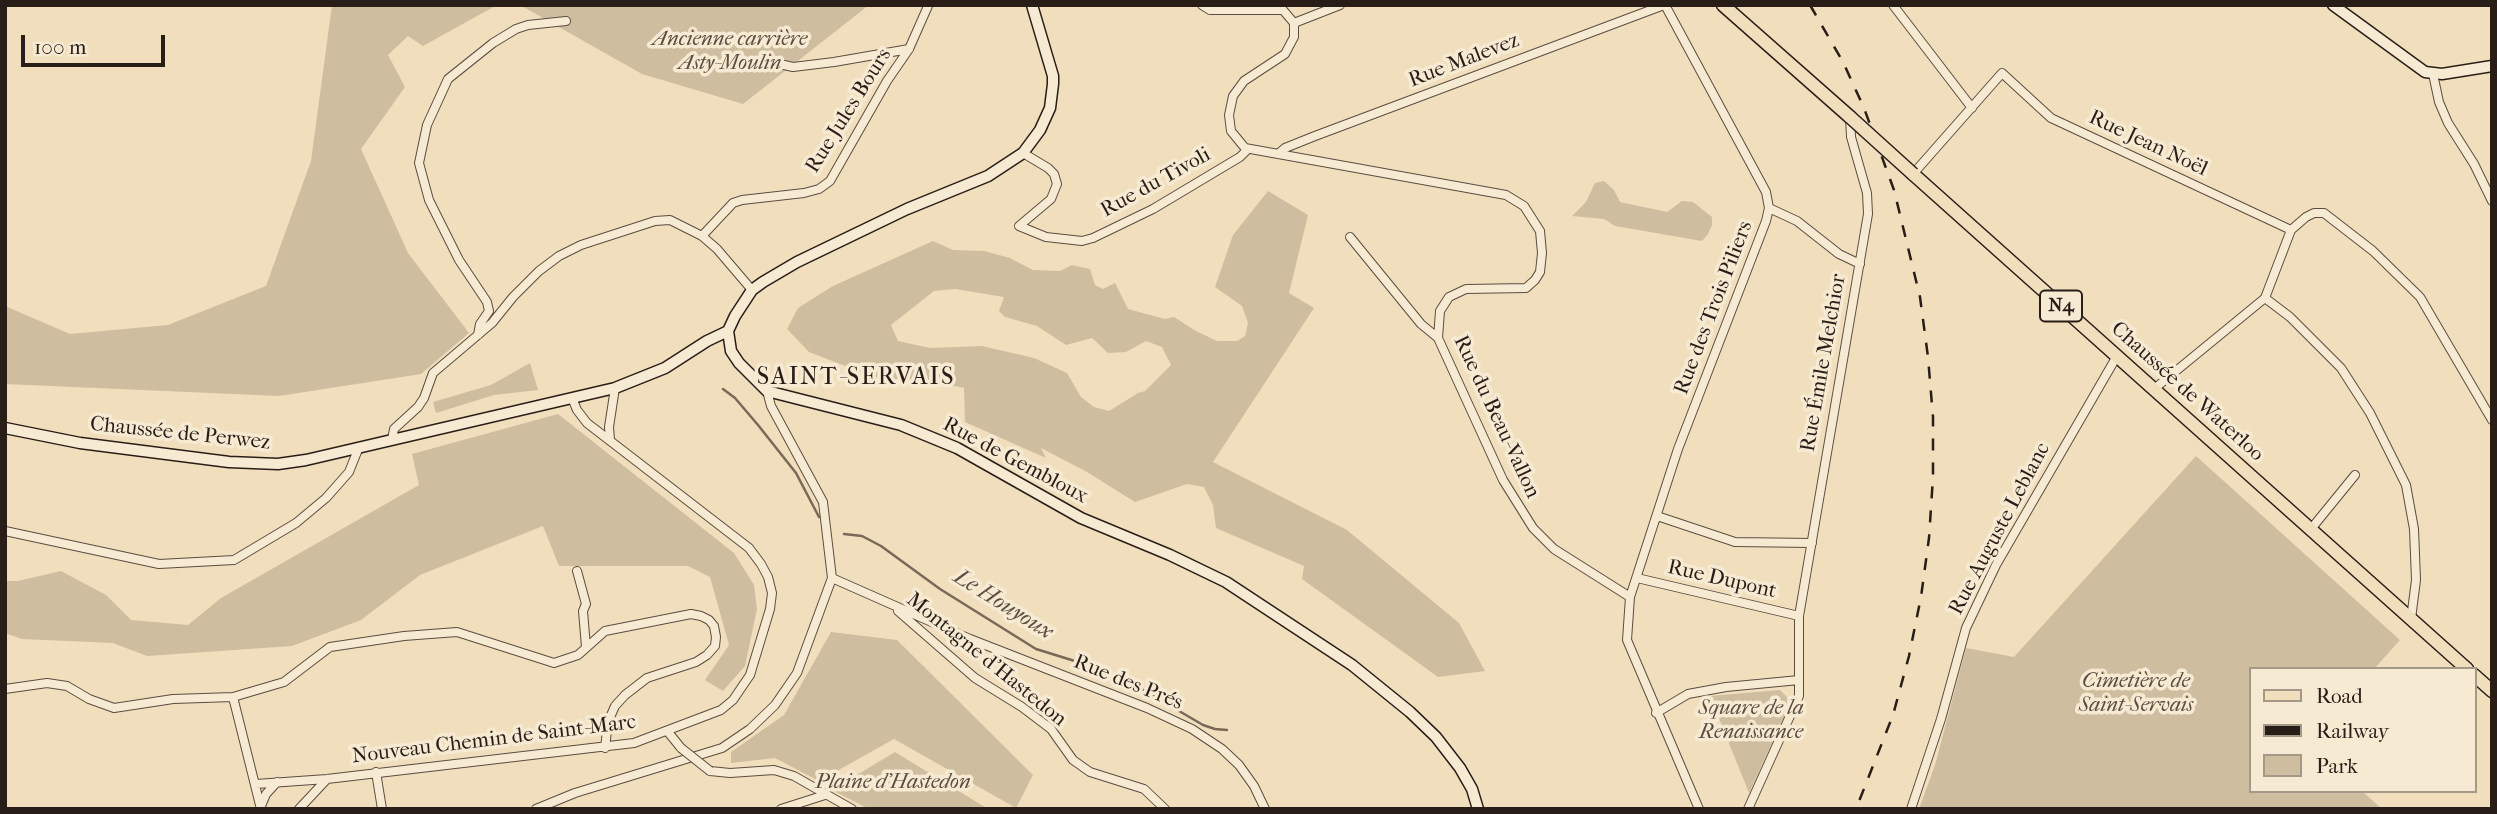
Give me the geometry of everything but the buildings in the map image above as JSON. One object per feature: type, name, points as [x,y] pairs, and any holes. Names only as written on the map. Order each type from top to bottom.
[{"type":"main road","points":[[728,331],[752,290],[797,262],[894,215],[988,176],[1023,153],[1040,130],[1050,108],[1053,84],[1053,75],[1032,5]]},
{"type":"main road","name":"Chaussée de Waterloo","points":[[1723,5],[2465,667]]},
{"type":"main road","points":[[2333,5],[2433,75],[2492,66]]},
{"type":"main road","name":"Chaussée de Perwez","points":[[5,428],[80,443],[253,464],[278,464],[306,460],[615,388],[665,368],[728,331]]},
{"type":"main road","name":"Rue de Gembloux","points":[[728,331],[729,345],[739,363],[768,391],[901,425],[957,448],[1081,518],[1226,582],[1352,665],[1410,712],[1436,737],[1460,768],[1472,789],[1478,809]]},
{"type":"main road","points":[[2476,677],[2492,691]]},
{"type":"street","points":[[1202,5],[1210,10],[1283,10],[1294,23],[1294,37],[1284,54],[1244,81],[1233,96],[1229,115],[1231,131],[1248,149]]},
{"type":"street","points":[[1294,23],[1340,5]]},
{"type":"street","name":"Rue Malevez","points":[[1278,154],[1285,148],[1315,136],[1665,5]]},
{"type":"street","name":"Rue des Trois Piliers","points":[[1630,597],[1678,449],[1769,208],[1766,192],[1665,5]]},
{"type":"street","points":[[1893,5],[1972,108],[1913,174]]},
{"type":"street","name":"Rue Jules Bours","points":[[702,236],[733,203],[819,189],[830,181],[887,80],[909,49],[931,6]]},
{"type":"street","points":[[478,335],[480,324],[489,311],[487,302],[459,260],[429,200],[419,163],[427,125],[448,79],[493,43],[528,25],[566,21]]},
{"type":"street","points":[[784,65],[793,67],[834,62],[909,49]]},
{"type":"street","name":"Rue Jean Noël","points":[[1972,108],[2002,73],[2050,118],[2291,230]]},
{"type":"street","points":[[2433,75],[2439,102],[2448,123],[2474,164],[2492,201]]},
{"type":"street","name":"Rue Émile Melchior","points":[[1748,809],[1799,696],[1799,616],[1868,214],[1867,193],[1851,137],[1850,117]]},
{"type":"street","name":"Rue du Tivoli","points":[[1023,153],[1048,168],[1054,174],[1057,184],[1051,199],[1019,226],[1046,237],[1082,241],[1153,209],[1240,157],[1248,149]]},
{"type":"street","name":"Rue du Beau-Vallon","points":[[1248,149],[1506,195],[1524,206],[1540,231],[1542,253],[1540,272],[1535,280],[1526,288],[1466,289],[1449,297],[1440,310],[1438,338],[1503,480],[1533,528],[1554,550],[1630,597]]},
{"type":"street","points":[[1769,208],[1797,221],[1839,254],[1860,264]]},
{"type":"street","points":[[2154,389],[2265,298],[2291,230],[2306,217],[2314,213],[2324,213],[2373,251],[2420,297],[2492,420]]},
{"type":"street","points":[[392,440],[394,429],[425,398],[433,373],[492,323],[539,271],[559,256],[581,245],[635,227],[670,220],[702,236],[718,249],[752,290]]},
{"type":"street","points":[[1350,237],[1421,324],[1438,338]]},
{"type":"street","points":[[2265,298],[2290,317],[2341,368],[2370,413],[2406,485],[2415,542],[2416,580],[2411,618]]},
{"type":"street","name":"Rue Auguste Leblanc","points":[[1911,809],[1941,719],[1966,628],[1996,565],[2117,356]]},
{"type":"street","points":[[610,440],[609,427],[615,388]]},
{"type":"street","points":[[536,809],[575,793],[722,748],[750,729],[775,705],[797,673],[832,579],[823,502],[771,406],[768,391]]},
{"type":"street","name":"Nouveau Chemin de Saint-Marc","points":[[256,784],[327,779],[634,743],[721,710],[738,694],[750,675],[770,609],[772,593],[768,577],[749,548],[587,423],[572,398]]},
{"type":"street","points":[[5,531],[159,565],[234,560],[296,523],[326,498],[349,472],[359,447]]},
{"type":"street","points":[[2311,529],[2355,475]]},
{"type":"street","points":[[1657,516],[1735,542],[1812,543]]},
{"type":"street","points":[[577,571],[586,604],[583,611],[586,647]]},
{"type":"street","name":"Rue Dupont","points":[[1637,578],[1799,616]]},
{"type":"street","name":"Rue des Prés","points":[[832,579],[970,639],[1147,708],[1192,729],[1222,749],[1239,765],[1254,786],[1265,809]]},
{"type":"street","points":[[1630,597],[1627,640],[1699,809]]},
{"type":"street","name":"Montagne d'Hastedon","points":[[883,601],[927,634],[975,678],[1022,707],[1051,729],[1073,760],[1090,772],[1144,789],[1165,809]]},
{"type":"street","points":[[5,689],[47,683],[67,686],[89,699],[114,708],[173,699],[233,697],[284,682],[330,647],[404,636],[457,632],[554,663],[573,657],[605,631],[691,614],[701,616],[714,626],[715,646],[707,656],[648,678],[615,706],[608,722],[605,748]]},
{"type":"street","points":[[1656,713],[1688,694],[1726,687],[1799,680]]},
{"type":"street","points":[[233,697],[261,808]]},
{"type":"street","points":[[668,732],[681,747],[710,771],[730,773],[774,770],[794,776],[852,809]]},
{"type":"street","points":[[376,772],[382,809]]},
{"type":"street","points":[[300,807],[327,779]]},
{"type":"street","points":[[299,781],[307,793],[300,807]]},
{"type":"street","points":[[261,808],[266,794],[277,782]]},
{"type":"street","points":[[781,809],[825,795]]},
{"type":"green space","points":[[332,5],[497,5],[423,46],[408,36],[388,55],[405,87],[361,149],[408,253],[469,333],[421,374],[279,396],[5,384],[5,306],[70,334],[168,325],[266,286],[311,161]]},
{"type":"green space","name":"Ancienne carrière Asty-Moulin","points":[[520,5],[869,5],[743,104],[642,74]]},
{"type":"green space","points":[[1604,181],[1614,190],[1620,202],[1667,212],[1682,201],[1693,202],[1712,217],[1708,234],[1702,241],[1615,226],[1604,219],[1572,216],[1586,202],[1595,183]]},
{"type":"green space","points":[[1268,191],[1308,215],[1289,293],[1314,308],[1213,462],[1347,530],[1459,623],[1485,671],[1438,677],[1302,579],[1304,566],[1216,528],[1213,505],[1204,487],[1187,484],[1135,502],[1087,472],[1041,448],[1046,458],[965,422],[964,388],[922,379],[879,379],[809,352],[787,329],[798,308],[833,286],[933,241],[953,250],[984,251],[1010,258],[1033,270],[1060,271],[1072,265],[1090,269],[1095,285],[1103,289],[1115,283],[1128,309],[1165,319],[1174,317],[1217,341],[1237,341],[1245,336],[1248,323],[1242,306],[1215,287],[1233,235]],"holes":[[[955,289],[1004,297],[999,311],[1005,317],[1037,326],[1066,345],[1092,338],[1108,353],[1126,352],[1146,341],[1162,347],[1171,365],[1145,391],[1109,411],[1094,407],[1081,397],[1067,373],[1034,358],[982,346],[930,348],[898,341],[891,325],[934,291]]]},
{"type":"green space","points":[[530,363],[538,390],[494,395],[436,413],[433,402],[491,385]]},
{"type":"green space","points":[[558,414],[734,553],[754,585],[757,609],[745,666],[723,691],[705,680],[729,645],[710,577],[688,566],[559,566],[543,526],[420,575],[361,620],[292,646],[147,656],[113,643],[22,639],[5,633],[5,581],[18,581],[61,571],[106,595],[131,620],[188,625],[221,598],[419,485],[412,454]]},
{"type":"green space","name":"Cimetière de Saint-Servais","points":[[2196,456],[2400,640],[2376,667],[2248,667],[2248,793],[2364,793],[2382,809],[1919,809],[1935,765],[1966,648],[2014,657]]},
{"type":"green space","points":[[831,632],[897,640],[1033,775],[1016,808],[894,739],[819,781],[775,758],[731,763],[731,752],[784,715]]},
{"type":"green space","name":"Square de la Renaissance","points":[[1780,690],[1787,697],[1787,710],[1749,793],[1710,696]]},
{"type":"green space","name":"Plaine d'Hastedon","points":[[895,752],[988,809],[869,809],[832,790]]},
{"type":"waterway","name":"Le Houyoux","points":[[723,389],[735,398],[796,473],[819,517]]},
{"type":"waterway","name":"Le Houyoux","points":[[844,534],[862,536],[881,546],[940,589],[1036,649],[1078,662],[1145,691],[1203,725],[1227,730]]},
{"type":"railway","points":[[1810,5],[1843,62],[1864,108],[1894,190],[1920,297],[1933,417],[1929,538],[1921,597],[1893,715],[1856,809]]},
{"type":"district","name":"SAINT-SERVAIS","points":[[856,378]]}]
